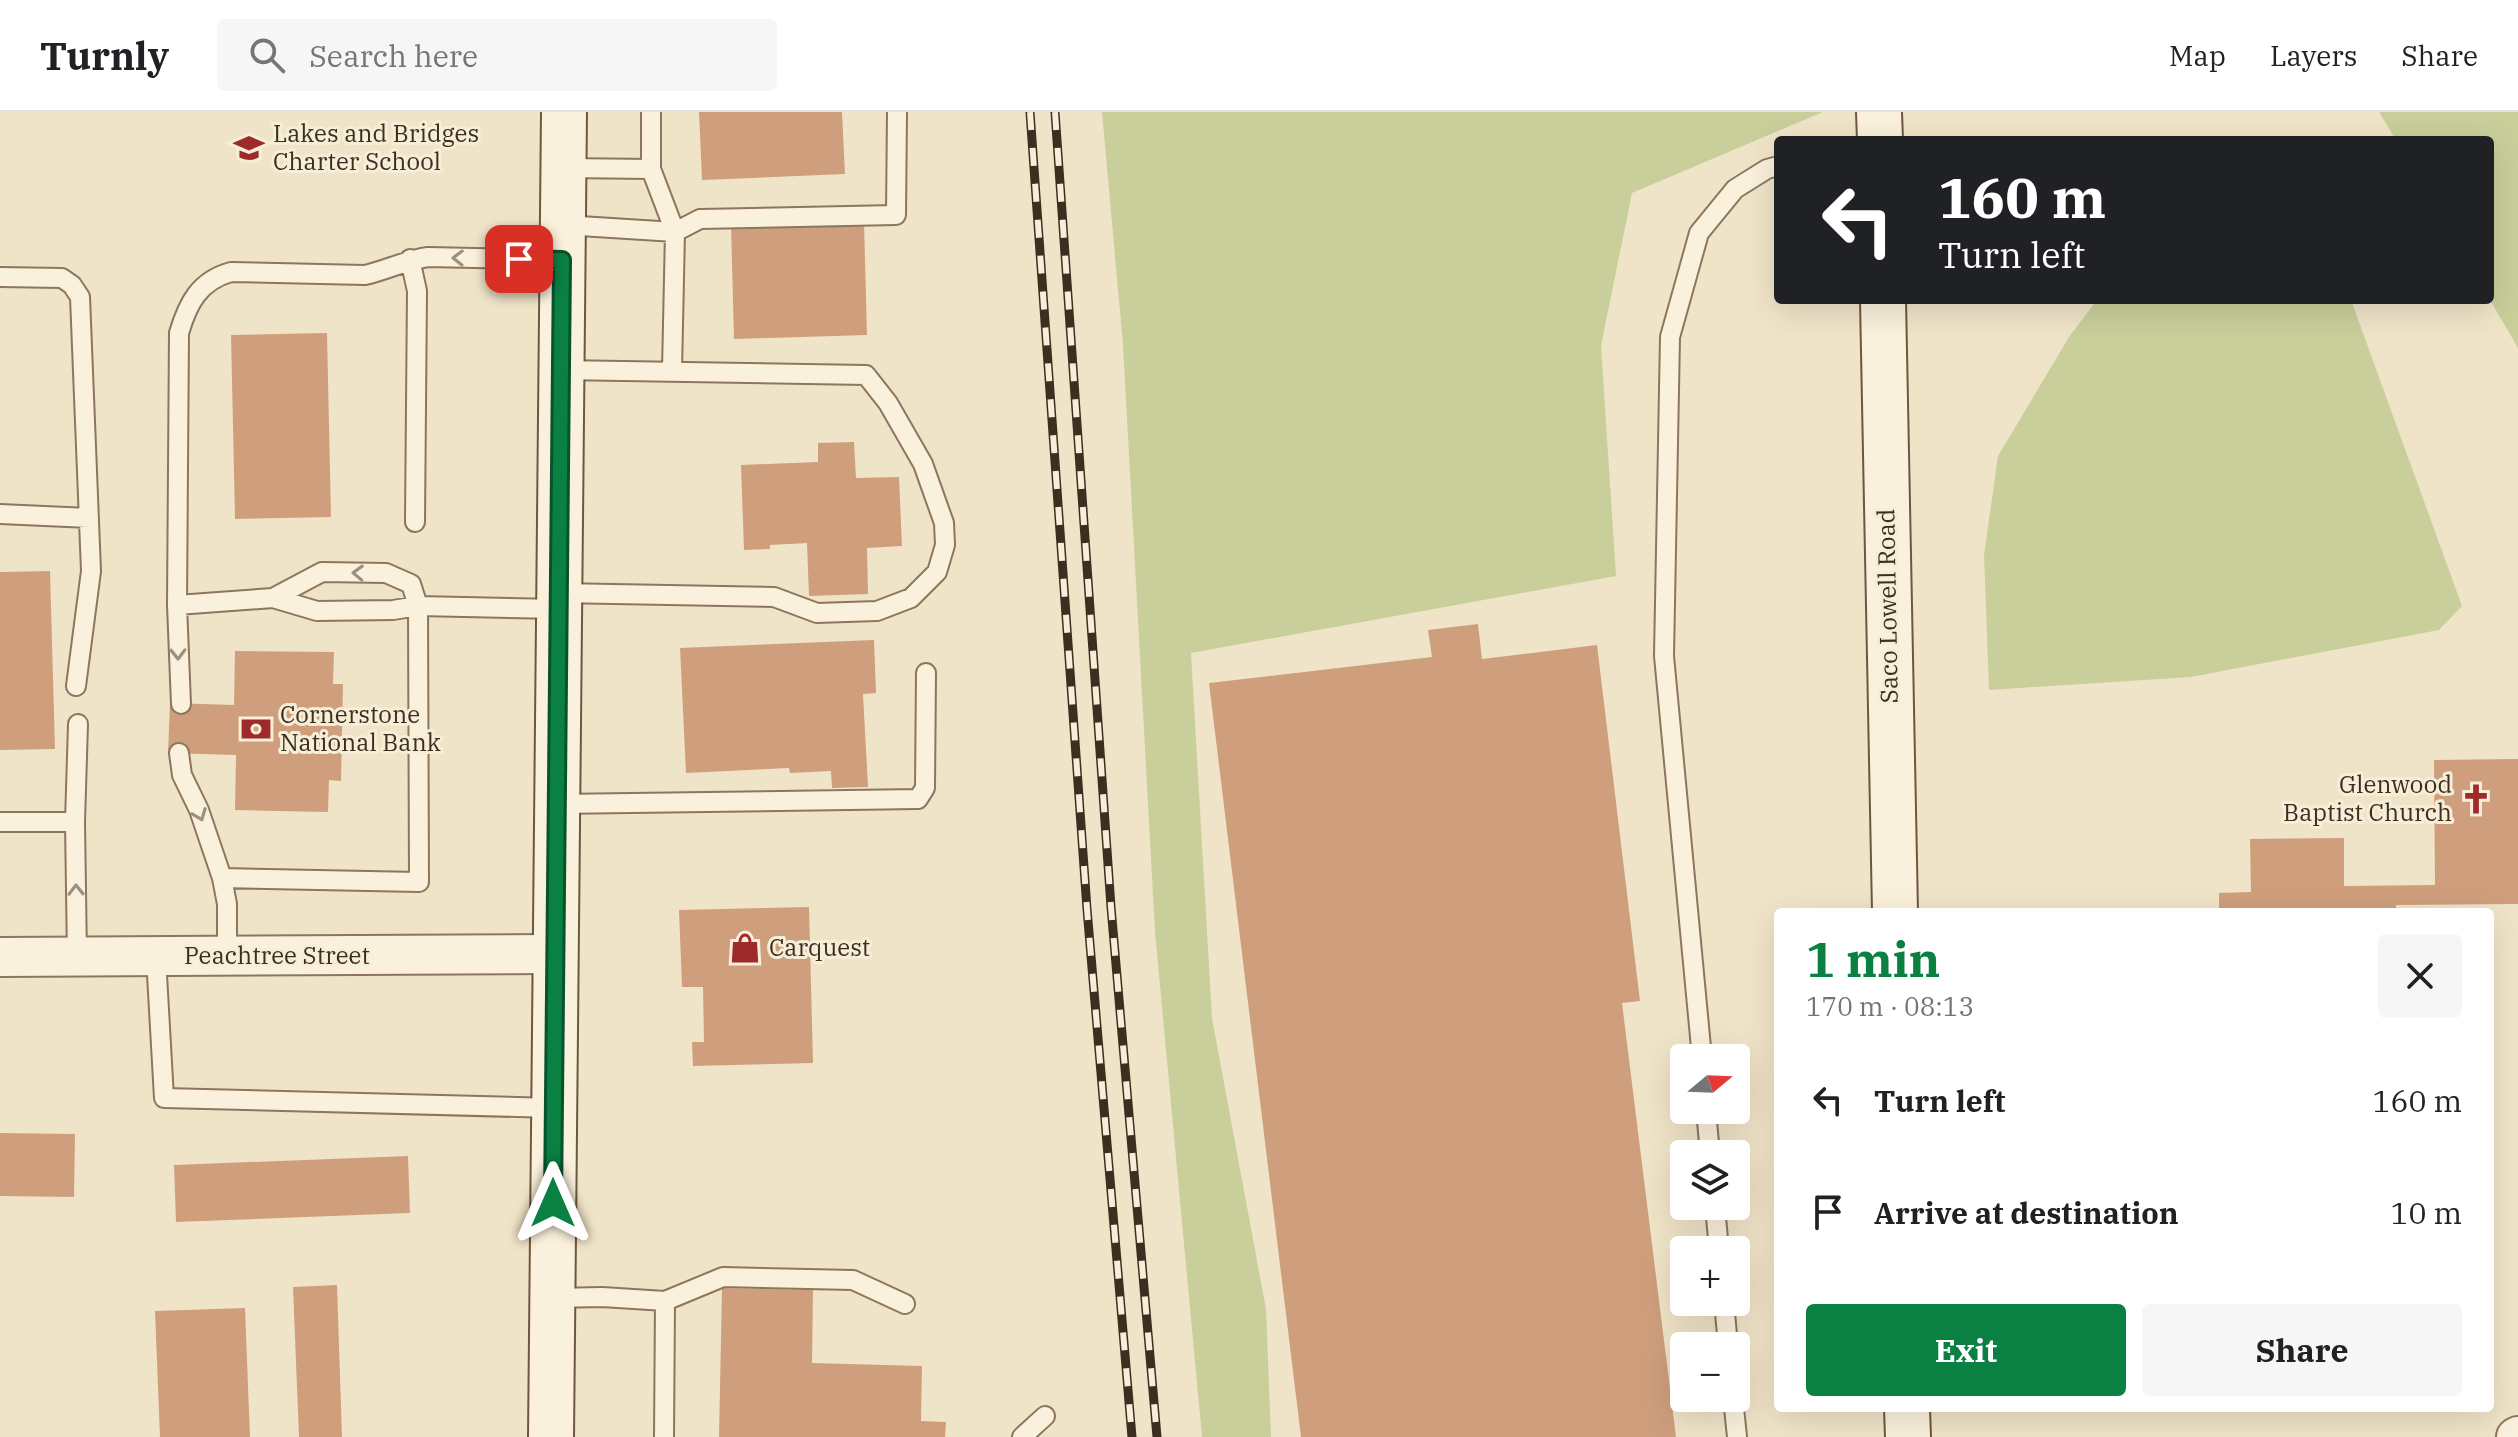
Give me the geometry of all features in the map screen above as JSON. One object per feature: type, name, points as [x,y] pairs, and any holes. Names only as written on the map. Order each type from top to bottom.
[{"type":"main road","points":[[551,1437],[564,112]]},
{"type":"main road","points":[[1879,112],[1880,136]]},
{"type":"main road","name":"Saco Lowell Road","points":[[1883,304],[1895,908]]},
{"type":"main road","points":[[1907,1412],[1908,1437]]},
{"type":"street","name":"Peachtree Street","points":[[0,957],[554,954]]},
{"type":"lane","points":[[651,112],[651,169],[675,232],[672,371]]},
{"type":"lane","points":[[181,704],[177,605],[179,333],[187,308],[198,290],[216,276],[231,272],[365,275],[385,271],[410,259],[675,232],[700,219],[896,215],[897,112]]},
{"type":"lane","points":[[1701,1044],[1664,656],[1670,337],[1699,233],[1735,189],[1774,167]]},
{"type":"lane","points":[[564,168],[651,169]]},
{"type":"lane","points":[[410,259],[417,291],[415,522]]},
{"type":"lane","points":[[0,277],[62,278],[72,285],[80,297],[91,571],[76,686]]},
{"type":"lane","points":[[177,605],[273,598],[317,611],[393,610],[418,606],[558,601],[774,597],[817,613],[877,611],[911,598],[937,572],[945,545],[944,523],[934,491],[899,421],[866,375],[560,370]]},
{"type":"lane","points":[[0,514],[89,518]]},
{"type":"lane","points":[[222,878],[419,882],[418,606],[411,584],[386,573],[322,572],[273,598]]},
{"type":"lane","points":[[556,804],[918,799],[925,788],[926,673]]},
{"type":"lane","points":[[77,958],[75,822],[78,724]]},
{"type":"lane","points":[[179,753],[182,775],[199,810],[222,878],[227,904],[227,957]]},
{"type":"lane","points":[[0,822],[75,822]]},
{"type":"lane","points":[[156,957],[164,1098],[554,1108]]},
{"type":"lane","points":[[553,1298],[665,1301],[723,1277],[853,1280],[905,1304]]},
{"type":"lane","points":[[664,1437],[665,1301]]},
{"type":"lane","points":[[1734,1412],[1737,1437]]},
{"type":"lane","points":[[1022,1437],[1045,1416]]},
{"type":"green space","points":[[1102,112],[1823,112],[1632,193],[1601,346],[1616,576],[1191,653],[1212,1018],[1266,1309],[1271,1437],[1202,1437],[1155,932],[1123,345]]},
{"type":"green space","points":[[2379,112],[2518,112],[2518,348],[2492,304],[2494,136],[2394,136]]},
{"type":"green space","points":[[2094,304],[2352,304],[2462,606],[2439,630],[2191,677],[1989,690],[1984,555],[1998,456],[2069,337]]},
{"type":"building","points":[[699,112],[842,112],[845,174],[702,180]]},
{"type":"building","points":[[864,222],[867,335],[734,339],[731,225]]},
{"type":"building","points":[[327,333],[331,517],[235,519],[231,335]]},
{"type":"building","points":[[854,442],[856,478],[899,477],[902,546],[867,548],[868,594],[809,596],[807,543],[744,550],[741,465],[818,462],[818,443]]},
{"type":"building","points":[[50,571],[55,749],[0,750],[0,572]]},
{"type":"building","points":[[1478,624],[1482,659],[1597,645],[1640,1001],[1622,1003],[1670,1389],[1670,1412],[1673,1412],[1676,1437],[1301,1437],[1209,683],[1432,657],[1428,630]]},
{"type":"building","points":[[874,640],[876,693],[863,694],[868,787],[832,788],[831,771],[790,773],[789,768],[686,773],[680,648]]},
{"type":"building","name":"Cornerstone National Bank","points":[[235,651],[334,652],[333,684],[343,684],[341,781],[329,780],[328,812],[235,810],[236,755],[168,753],[170,703],[234,705]]},
{"type":"building","name":"Glenwood Baptist Church","points":[[2518,759],[2518,904],[2219,908],[2219,893],[2251,892],[2250,839],[2344,838],[2344,886],[2435,885],[2434,760]]},
{"type":"building","name":"Carquest","points":[[809,907],[813,1063],[693,1066],[692,1042],[704,1042],[703,987],[682,987],[679,910]]},
{"type":"building","points":[[0,1133],[75,1134],[74,1197],[0,1196]]},
{"type":"building","points":[[408,1156],[410,1213],[176,1222],[174,1165]]},
{"type":"building","points":[[337,1285],[342,1437],[299,1437],[293,1287]]},
{"type":"building","points":[[722,1288],[813,1290],[812,1363],[922,1366],[921,1421],[946,1422],[945,1437],[719,1437]]},
{"type":"building","points":[[245,1308],[250,1437],[160,1437],[155,1311]]},
{"type":"railway","points":[[1030,112],[1087,909],[1132,1437]]},
{"type":"railway","points":[[1055,112],[1111,907],[1157,1437]]},
{"type":"place","name":"Lakes and Bridges Charter School","points":[[249,148]]},
{"type":"place","name":"Cornerstone National Bank","points":[[256,729]]},
{"type":"place","name":"Glenwood Baptist Church","points":[[2476,799]]},
{"type":"place","name":"Carquest","points":[[745,948]]},
{"type":"route","points":[[519,259],[562,260],[553,1203]]}]
